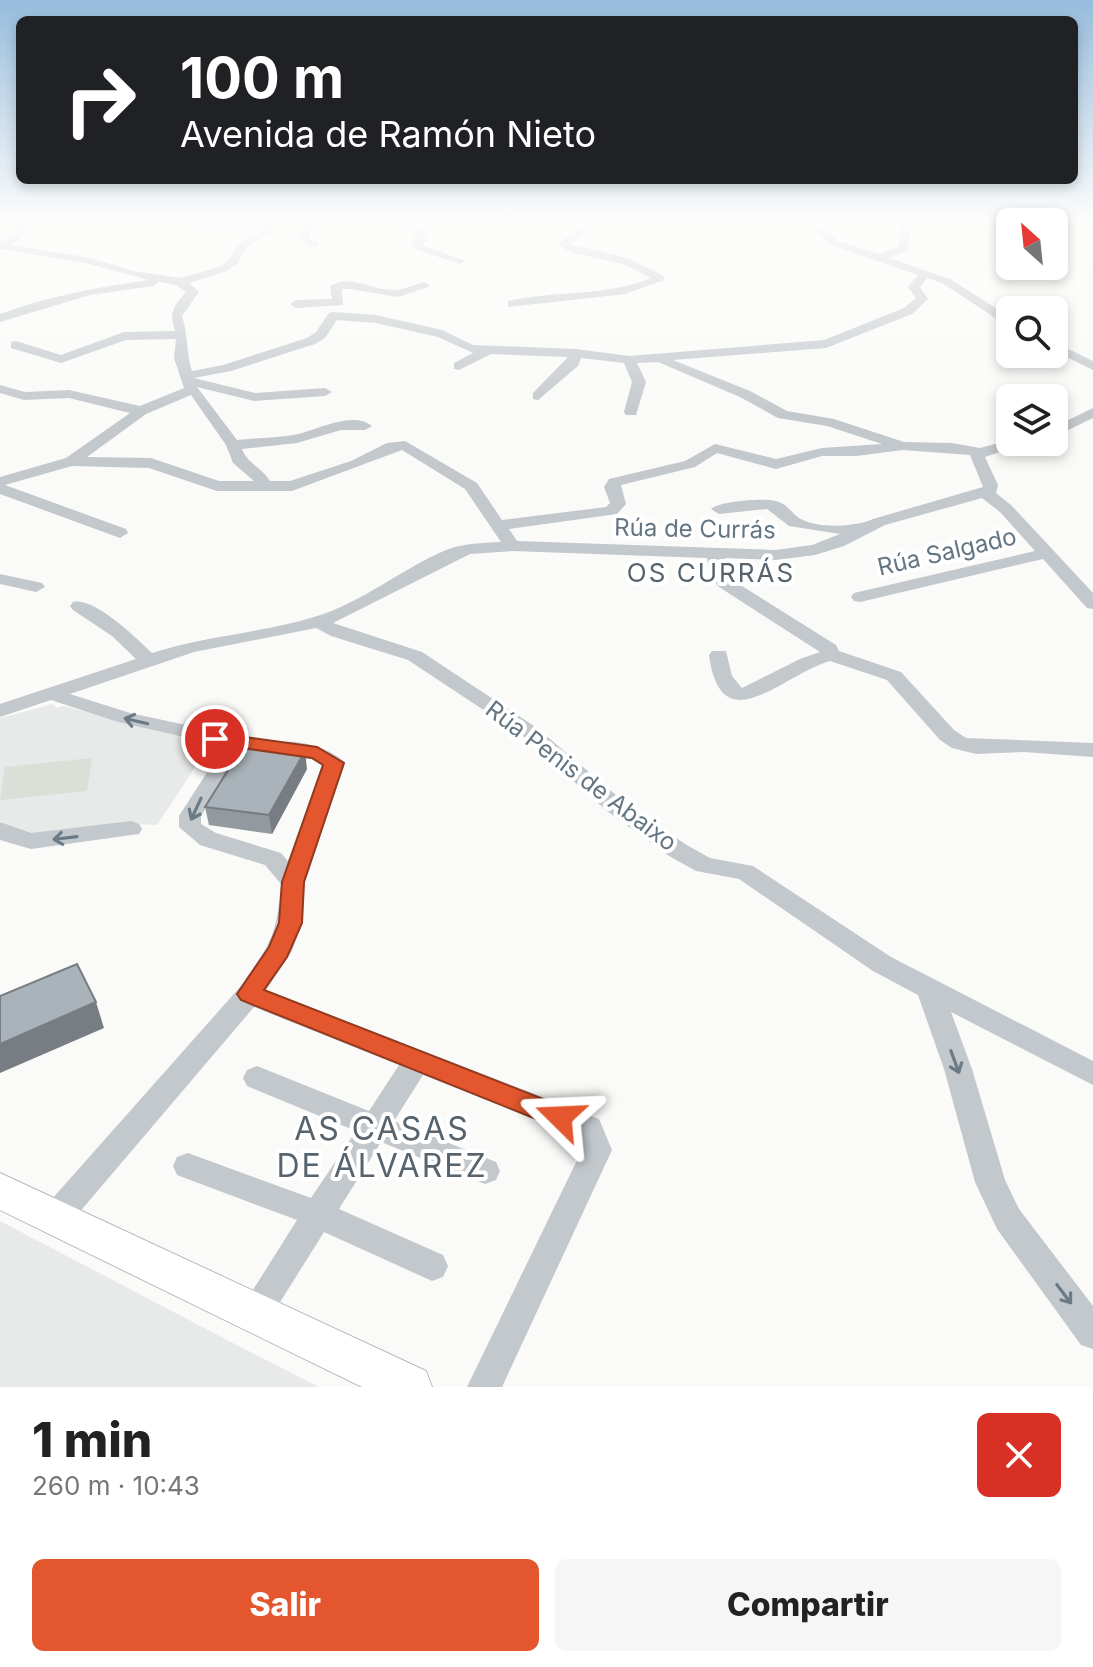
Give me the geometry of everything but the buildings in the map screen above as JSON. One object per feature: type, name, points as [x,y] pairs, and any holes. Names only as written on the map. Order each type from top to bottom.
[{"type":"main road","points":[[0,1191],[410,1387]]},
{"type":"street","points":[[0,318],[54,295],[110,288]]},
{"type":"street","points":[[187,288],[193,292],[178,309],[176,316],[182,335],[181,358],[188,383],[233,445],[238,460],[258,474],[265,486]]},
{"type":"street","points":[[71,461],[141,411],[188,383],[321,335],[339,302],[336,288]]},
{"type":"street","points":[[370,288],[401,296],[418,288]]},
{"type":"street","points":[[512,304],[537,297],[630,288]]},
{"type":"street","points":[[333,316],[376,319],[442,334],[470,349],[576,353],[629,360],[839,341],[908,311],[922,299],[914,288]]},
{"type":"street","points":[[957,288],[996,313]]},
{"type":"street","points":[[296,304],[339,302]]},
{"type":"street","points":[[16,345],[61,359],[124,336],[182,335]]},
{"type":"street","points":[[459,366],[486,351]]},
{"type":"street","points":[[538,396],[573,363],[576,353]]},
{"type":"street","points":[[1068,353],[1093,366]]},
{"type":"street","points":[[662,358],[755,399],[783,415],[829,422],[903,446]]},
{"type":"street","points":[[629,360],[639,382],[631,412]]},
{"type":"street","points":[[188,383],[209,384],[254,397],[325,392]]},
{"type":"street","points":[[0,389],[24,396],[69,394],[141,411]]},
{"type":"street","points":[[1068,425],[1093,412]]},
{"type":"street","points":[[233,445],[297,439],[340,426],[365,426]]},
{"type":"street","points":[[0,482],[71,461],[151,463],[217,486],[302,485],[392,446],[405,445],[471,486],[512,546]]},
{"type":"street","points":[[499,525],[611,511],[618,504],[612,487],[615,482],[690,464],[715,448],[776,464],[822,452],[856,452],[903,446],[952,447],[979,452],[996,448]]},
{"type":"street","points":[[979,452],[977,455],[991,489],[985,492]]},
{"type":"street","points":[[0,489],[120,533]]},
{"type":"street","name":"Rúa de Currás","points":[[0,711],[148,660],[221,639],[319,622],[351,609],[460,551],[512,546],[797,553],[838,542],[922,508],[985,492]]},
{"type":"street","name":"Rúa Salgado","points":[[985,492],[1006,509],[1044,554],[1084,583],[1093,604]]},
{"type":"street","points":[[719,509],[767,504],[775,506],[795,523],[859,531]]},
{"type":"street","points":[[715,553],[720,576],[725,583],[829,649],[831,655]]},
{"type":"street","name":"Rúa Salgado","points":[[860,597],[1044,554]]},
{"type":"street","points":[[0,579],[36,587]]},
{"type":"street","points":[[79,606],[119,632],[148,660]]},
{"type":"street","name":"Rúa Penis de Abaixo","points":[[319,622],[337,632],[396,645],[415,656],[530,732],[615,806],[677,850],[704,865],[745,872],[882,964],[949,996],[1093,1074]]},
{"type":"street","points":[[719,655],[722,677],[738,696],[758,691],[787,670],[831,655],[894,676],[947,735],[959,743],[976,747],[1024,745],[1093,750]]},
{"type":"street","points":[[55,1218],[249,994],[279,951],[290,923],[293,882],[334,763],[317,753],[236,743],[125,718],[59,697],[57,693]]},
{"type":"street","points":[[236,743],[190,816],[190,827],[208,839],[273,859],[293,882]]},
{"type":"street","points":[[0,830],[17,839],[31,841],[131,829]]},
{"type":"street","points":[[263,855],[277,853],[307,838]]},
{"type":"street","points":[[929,989],[958,1069],[990,1182],[1008,1219],[1093,1333]]},
{"type":"street","points":[[249,994],[589,1128],[597,1150],[484,1387]]},
{"type":"street","points":[[255,1312],[417,1061]]},
{"type":"street","points":[[257,1078],[485,1171]]},
{"type":"street","points":[[188,1166],[317,1214],[432,1266]]},
{"type":"shaded area","points":[[53,704],[56,708],[63,706],[211,743],[157,825],[135,824],[23,835],[0,821],[0,718]]},
{"type":"shaded area","points":[[92,758],[87,791],[0,800],[5,767]]},
{"type":"shaded area","points":[[0,1221],[229,1341],[319,1387],[0,1387]]},
{"type":"district","name":"OS CURRÁS","points":[[711,573]]},
{"type":"district","name":"AS CASAS DE ÁLVAREZ","points":[[382,1148]]},
{"type":"route","points":[[215,739],[317,753],[327,756],[334,763],[293,882],[290,923],[279,951],[249,994],[560,1117]]}]
